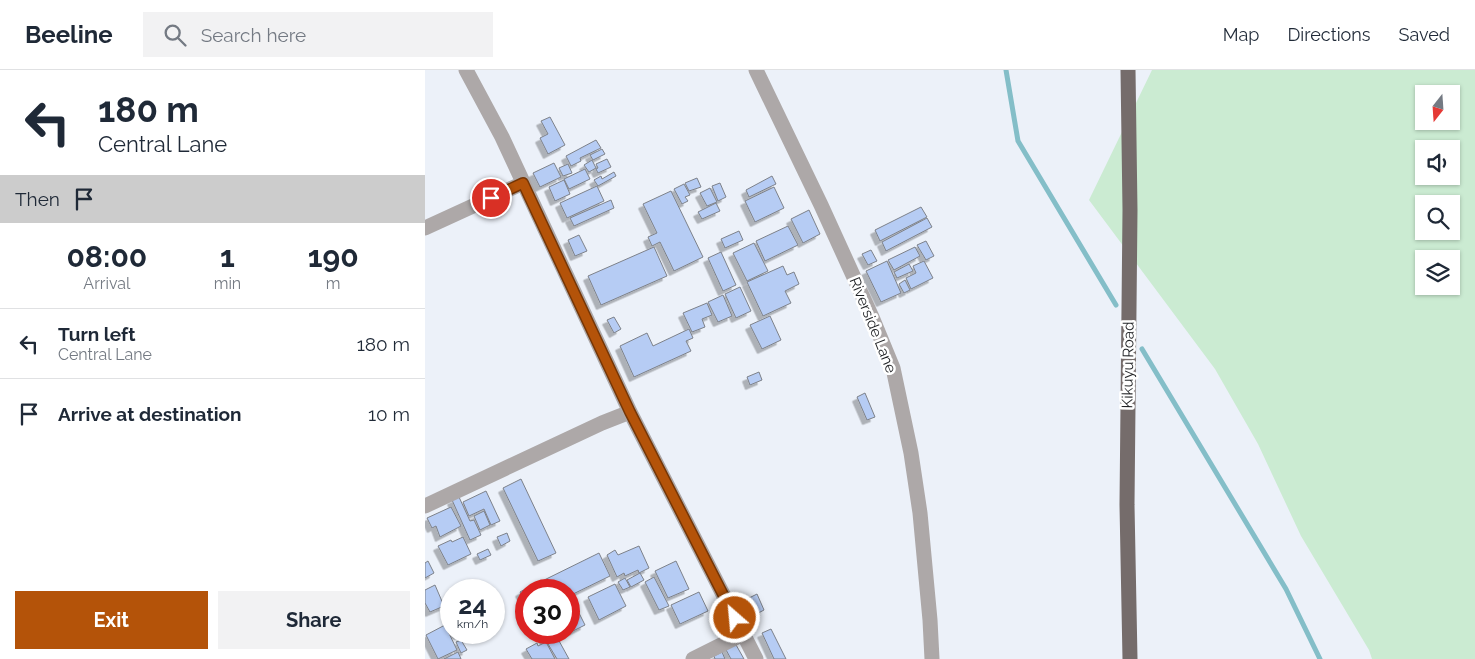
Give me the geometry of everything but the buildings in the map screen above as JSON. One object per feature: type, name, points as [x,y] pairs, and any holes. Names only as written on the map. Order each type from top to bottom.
[{"type":"main road","name":"Kikuyu Road","points":[[1128,70],[1130,220],[1127,505],[1130,659]]},
{"type":"street","points":[[466,70],[502,138],[630,412],[756,659]]},
{"type":"street","name":"Riverside Lane","points":[[756,70],[821,205],[893,368],[911,453],[920,513],[930,620],[931,659]]},
{"type":"street","points":[[425,228],[523,183]]},
{"type":"street","points":[[425,506],[601,423],[630,412]]},
{"type":"street","points":[[693,659],[743,634]]},
{"type":"green space","points":[[1152,70],[1475,70],[1475,659],[1372,659],[1369,650],[1301,536],[1258,444],[1215,369],[1089,200]]},
{"type":"waterway","points":[[1006,70],[1018,141],[1116,305]]},
{"type":"waterway","points":[[1142,349],[1286,589],[1320,659]]},
{"type":"route","points":[[491,198],[523,183],[630,412],[735,618]]}]
